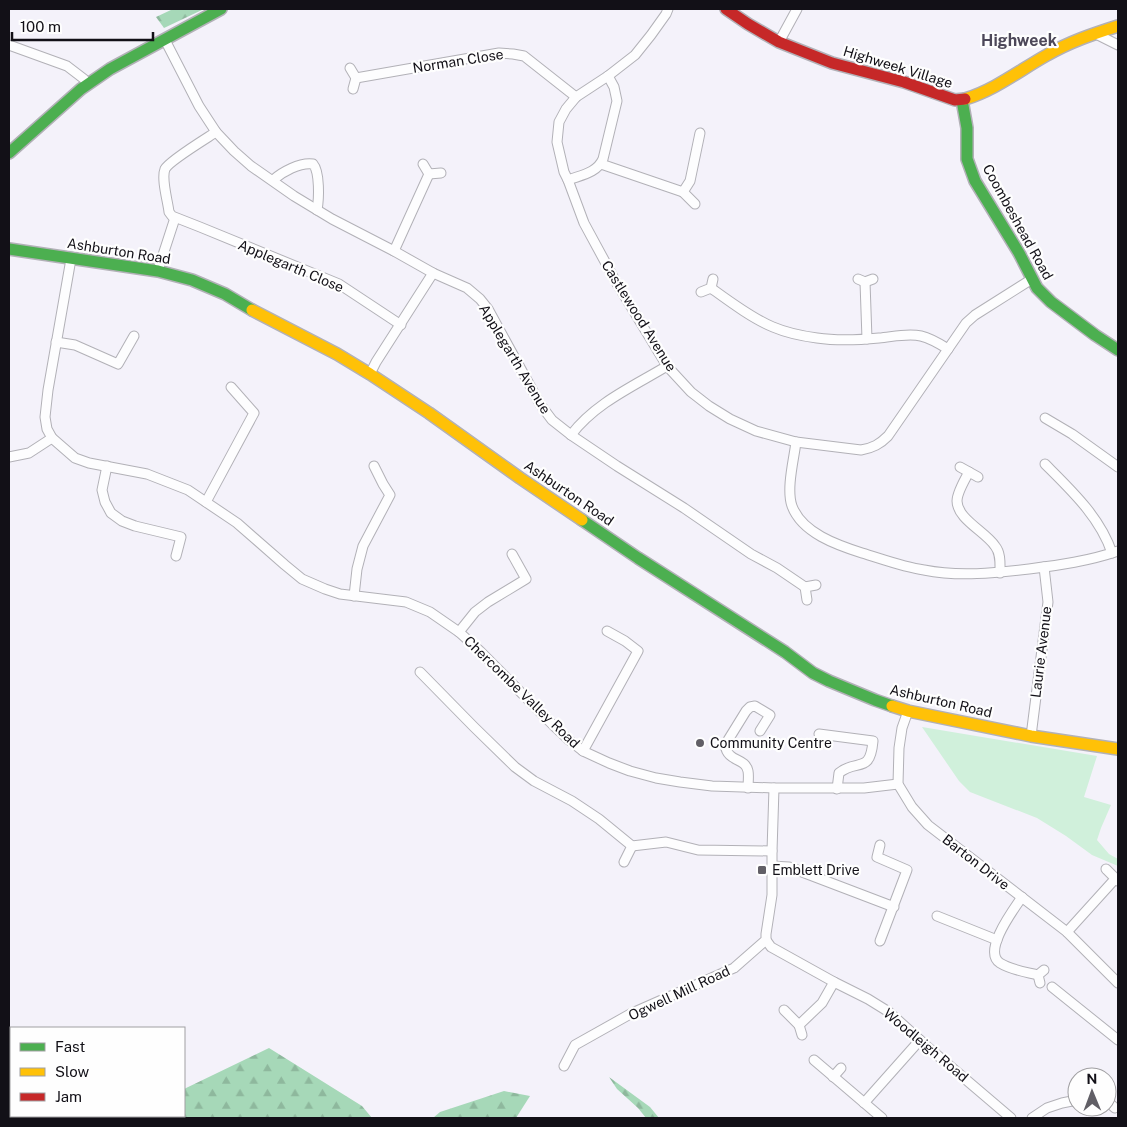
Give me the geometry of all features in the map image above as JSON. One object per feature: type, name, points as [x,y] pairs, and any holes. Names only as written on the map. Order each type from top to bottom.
[{"type":"main road","points":[[9,153],[85,86],[110,69],[221,9]]},
{"type":"main road","name":"Highweek Village","points":[[726,9],[779,42],[832,63],[904,82],[955,100],[977,96],[1047,54],[1070,43],[1118,26]]},
{"type":"main road","name":"Coombeshead Road","points":[[962,100],[967,128],[967,159],[975,181],[1019,253],[1032,279],[1041,293],[1051,302],[1118,350]]},
{"type":"main road","name":"Ashburton Road","points":[[9,249],[158,271],[192,280],[225,294],[370,374],[638,558],[785,652],[813,673],[829,681],[874,700],[908,711],[1032,736],[1118,749]]},
{"type":"street","name":"Castlewood Avenue","points":[[668,9],[652,35],[634,55],[608,76],[576,97],[566,109],[559,122],[558,142],[564,172],[584,223],[616,282],[667,366],[691,392],[708,406],[756,431],[796,442],[861,450],[871,448],[881,444],[888,436],[966,323],[975,315],[1032,279]]},
{"type":"street","points":[[779,42],[797,9]]},
{"type":"street","points":[[1096,34],[1118,45]]},
{"type":"street","name":"Applegarth Avenue","points":[[165,40],[199,106],[216,132],[251,166],[317,210],[433,273],[467,288],[480,299],[492,317],[540,404],[552,420],[617,466],[684,508],[751,554],[777,568],[805,588]]},
{"type":"street","points":[[9,45],[67,66],[84,79]]},
{"type":"street","name":"Norman Close","points":[[356,78],[499,54],[513,54],[524,56],[576,97]]},
{"type":"street","points":[[350,68],[356,78],[353,89]]},
{"type":"street","points":[[568,180],[595,170],[603,159],[617,101],[614,87],[608,76]]},
{"type":"street","points":[[158,271],[176,218],[169,212],[164,178],[165,170],[177,158],[216,132]]},
{"type":"street","points":[[683,192],[690,181],[700,133]]},
{"type":"street","points":[[273,180],[280,174],[307,163],[313,164],[316,167],[317,173],[317,210]]},
{"type":"street","points":[[423,164],[429,174]]},
{"type":"street","points":[[601,164],[683,192],[695,204]]},
{"type":"street","points":[[429,174],[441,173]]},
{"type":"street","points":[[394,251],[429,174]]},
{"type":"street","name":"Applegarth Close","points":[[176,218],[339,284],[401,325]]},
{"type":"street","points":[[9,457],[29,454],[52,438],[47,428],[45,405],[71,259]]},
{"type":"street","points":[[370,374],[433,273]]},
{"type":"street","points":[[866,280],[867,339]]},
{"type":"street","points":[[702,292],[712,284],[742,309],[771,326],[793,334],[819,338],[867,339],[909,334],[922,336],[948,349]]},
{"type":"street","points":[[56,342],[75,345],[118,364],[134,336]]},
{"type":"street","points":[[571,435],[601,405],[667,366]]},
{"type":"street","points":[[206,502],[254,414],[231,387]]},
{"type":"street","points":[[1045,418],[1072,434],[1118,467]]},
{"type":"street","name":"Chercombe Valley Road","points":[[52,438],[75,458],[147,474],[188,490],[237,523],[284,565],[302,578],[325,589],[340,594],[406,602],[430,612],[459,632],[480,651],[553,725],[583,751],[630,771],[656,778],[712,786],[774,788]]},
{"type":"street","points":[[796,442],[790,494],[792,506],[807,526],[818,535],[835,544],[910,568],[926,571],[974,574],[1000,573],[1078,562],[1115,552],[1101,528],[1084,506],[1044,464]]},
{"type":"street","points":[[107,466],[102,490],[105,502],[111,513],[122,521],[135,526],[181,537],[176,556]]},
{"type":"street","points":[[354,596],[363,546],[390,495],[374,466]]},
{"type":"street","points":[[960,467],[978,477]]},
{"type":"street","points":[[969,472],[957,500],[959,509],[965,518],[996,546],[999,556],[1000,573]]},
{"type":"street","points":[[459,632],[475,612],[488,602],[526,580],[512,554]]},
{"type":"street","name":"Laurie Avenue","points":[[1032,736],[1048,602],[1044,567]]},
{"type":"street","points":[[807,600],[805,588],[816,585]]},
{"type":"street","points":[[583,751],[638,651],[607,631]]},
{"type":"street","points":[[420,672],[515,767],[534,781],[572,801],[599,819],[632,846],[666,842],[698,850],[772,851]]},
{"type":"street","points":[[748,788],[748,769],[744,763],[728,754],[725,744],[750,706],[755,706],[770,715],[760,731]]},
{"type":"street","points":[[766,940],[772,895],[774,788],[837,789],[898,784],[899,748],[902,728],[908,711]]},
{"type":"street","points":[[819,734],[873,741],[871,757],[865,764],[844,768],[838,779],[837,789]]},
{"type":"street","name":"Barton Drive","points":[[898,784],[912,807],[928,825],[1066,932],[1118,983]]},
{"type":"street","points":[[880,845],[878,857],[907,870],[880,941]]},
{"type":"street","points":[[624,862],[632,846]]},
{"type":"street","points":[[772,866],[789,867],[894,907]]},
{"type":"street","points":[[1066,932],[1117,880],[1106,868]]},
{"type":"street","points":[[1022,897],[1007,919],[997,940],[994,952],[995,959],[1015,970],[1041,976]]},
{"type":"street","points":[[937,916],[997,940]]},
{"type":"street","name":"Woodleigh Road","points":[[766,940],[771,947],[889,1012],[1011,1118]]},
{"type":"street","name":"Ogwell Mill Road","points":[[564,1066],[575,1045],[632,1013],[734,968],[766,940]]},
{"type":"street","points":[[799,1025],[822,1004],[834,982]]},
{"type":"street","points":[[1052,987],[1117,1036]]},
{"type":"street","points":[[784,1010],[799,1025],[802,1035]]},
{"type":"street","points":[[864,1103],[920,1040]]},
{"type":"street","points":[[814,1060],[882,1118]]},
{"type":"street","points":[[834,1077],[841,1068]]},
{"type":"street","points":[[1032,1118],[1047,1108],[1067,1102]]},
{"type":"green space","points":[[173,9],[204,9],[164,28],[156,17]]},
{"type":"green space","points":[[922,727],[1097,756],[1084,797],[1111,805],[1097,840],[1109,854],[1118,859],[1118,866],[1092,855],[1037,818],[970,792],[959,781]]},
{"type":"green space","points":[[269,1048],[362,1106],[372,1118],[149,1118],[185,1117],[185,1089]]},
{"type":"green space","points":[[609,1077],[650,1107],[659,1118],[646,1118],[617,1089]]},
{"type":"green space","points":[[504,1091],[530,1096],[516,1118],[433,1118],[440,1112]]},
{"type":"traffic: fast","points":[[9,153],[81,89],[110,69],[221,9]]},
{"type":"traffic: fast","points":[[962,100],[967,128],[967,159],[975,181],[1019,253],[1037,288],[1051,302],[1118,350]]},
{"type":"traffic: fast","points":[[9,249],[158,271],[192,280],[225,294],[252,310]]},
{"type":"traffic: fast","points":[[582,520],[785,652],[813,673],[892,706]]},
{"type":"traffic: slow","points":[[965,99],[997,85],[1064,46],[1118,26]]},
{"type":"traffic: slow","points":[[252,310],[337,354],[370,374],[582,520]]},
{"type":"traffic: slow","points":[[892,706],[908,711],[1031,736],[1118,749]]},
{"type":"traffic: jam","points":[[726,9],[779,42],[832,63],[904,82],[955,100],[965,99]]},
{"type":"place","name":"Community Centre","points":[[700,743]]},
{"type":"place","name":"Emblett Drive","points":[[762,870]]},
{"type":"district","name":"Highweek","points":[[1019,40]]}]
